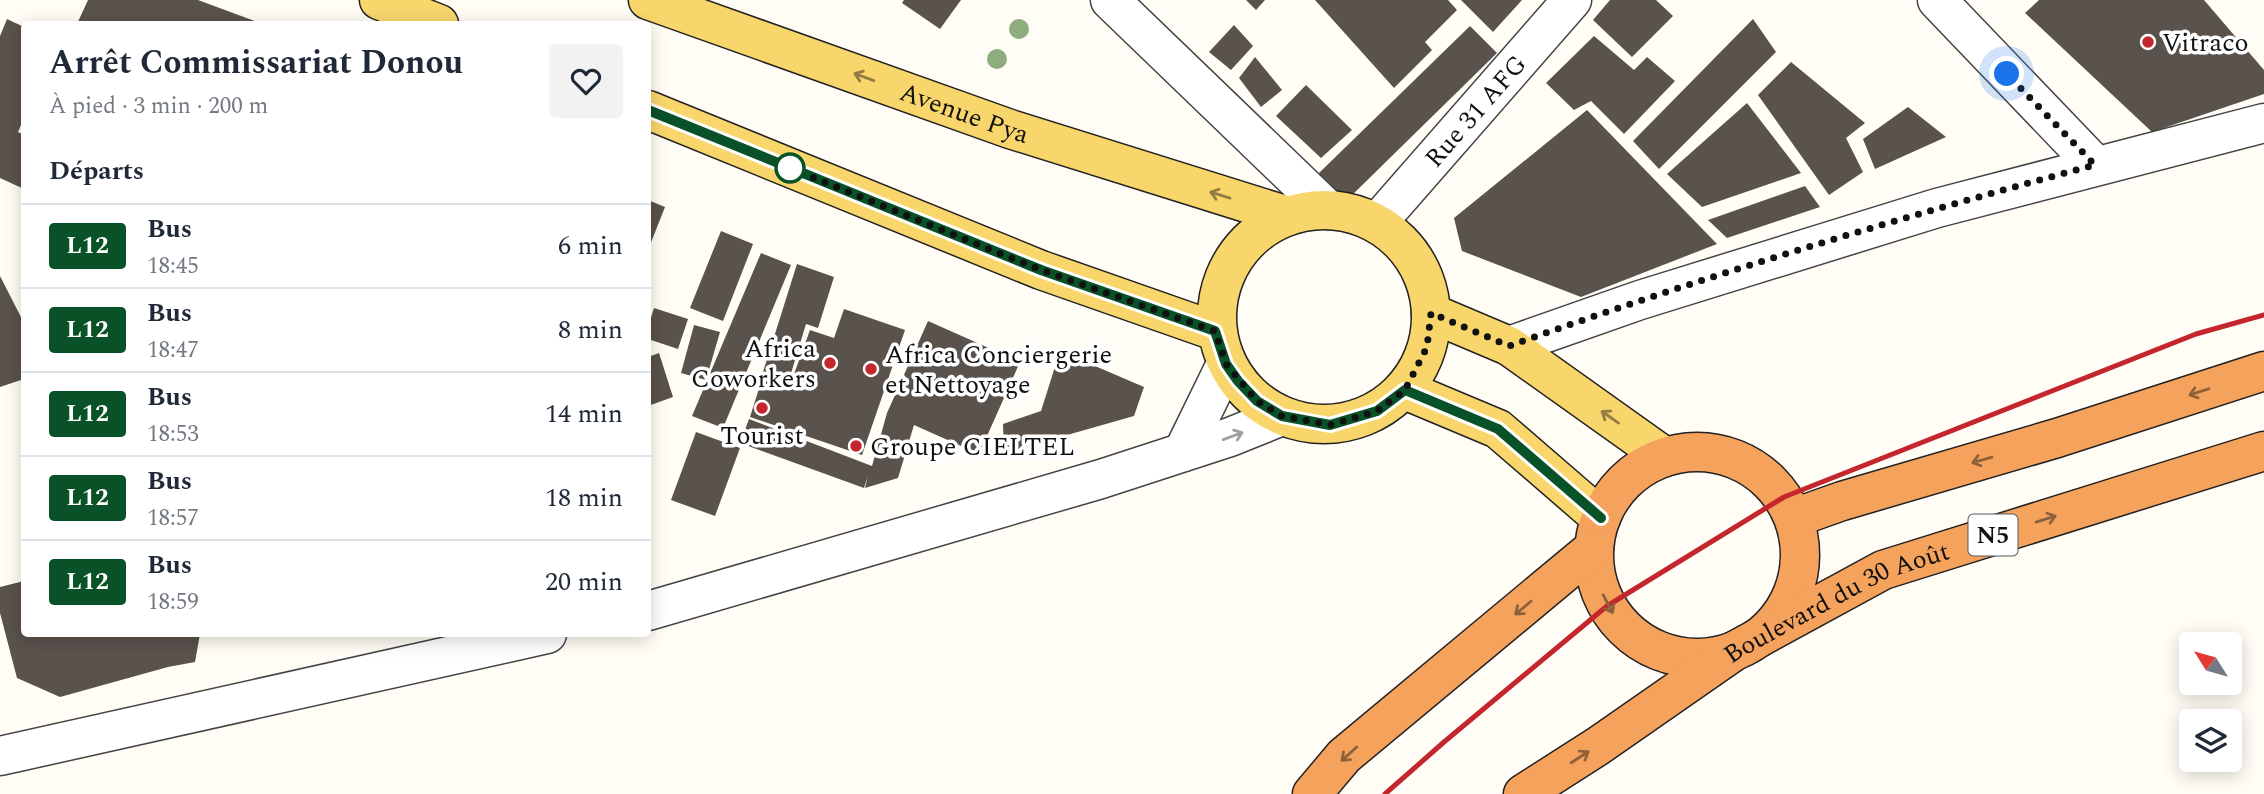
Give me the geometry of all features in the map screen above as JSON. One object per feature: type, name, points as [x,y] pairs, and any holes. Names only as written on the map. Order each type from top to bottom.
[{"type":"highway","points":[[1794,518],[1842,501],[2057,438],[2264,371]]},
{"type":"highway","points":[[1699,451],[1732,457],[1761,472],[1784,497],[1794,518],[1801,557],[1793,595],[1769,629],[1736,650],[1708,658],[1677,657],[1650,647],[1626,629],[1607,606],[1597,578],[1598,533],[1617,491],[1639,471],[1665,457],[1699,451]]},
{"type":"highway","name":"Boulevard du 30 Août","points":[[1523,794],[1736,650],[1883,570],[2264,451]]},
{"type":"highway","points":[[1312,794],[1345,757],[1598,533]]},
{"type":"main road","points":[[379,0],[432,21]]},
{"type":"main road","name":"Avenue Pya","points":[[648,0],[1010,129],[1285,215]]},
{"type":"main road","points":[[651,111],[1041,270],[1220,347],[1257,401],[1282,416],[1330,425],[1377,411],[1405,390],[1427,347],[1431,313],[1425,279],[1401,241],[1377,223],[1350,213],[1328,210],[1285,215],[1260,233],[1235,257],[1219,287],[1220,347]]},
{"type":"main road","points":[[1431,313],[1509,346],[1665,457]]},
{"type":"main road","points":[[1405,390],[1498,429],[1598,533]]},
{"type":"street","points":[[1110,0],[1328,210]]},
{"type":"street","name":"Rue 31 AFG","points":[[1377,223],[1572,0]]},
{"type":"street","points":[[1937,0],[2095,165]]},
{"type":"street","points":[[1509,346],[1640,300],[1911,215],[2264,123]]},
{"type":"street","points":[[1183,452],[1220,347]]},
{"type":"street","points":[[651,610],[1101,479],[1230,437],[1282,416]]},
{"type":"street","points":[[0,756],[534,637]]},
{"type":"building","points":[[88,0],[198,0],[255,21],[78,21]]},
{"type":"building","points":[[904,0],[961,0],[940,29],[902,3]]},
{"type":"building","points":[[1246,0],[1265,0],[1256,10]]},
{"type":"building","points":[[1315,0],[1448,0],[1457,10],[1425,42],[1432,50],[1394,88]]},
{"type":"building","points":[[1461,0],[1522,0],[1493,32]]},
{"type":"building","points":[[1610,0],[1656,0],[1673,16],[1632,57],[1593,20]]},
{"type":"building","name":"Vitraco","points":[[2039,0],[2204,0],[2264,70],[2264,94],[2152,132],[2025,13]]},
{"type":"building","points":[[7,19],[21,26],[21,125],[18,132],[21,134],[21,188],[0,178],[0,36]]},
{"type":"building","points":[[1753,19],[1776,52],[1659,169],[1633,141]]},
{"type":"building","points":[[1234,25],[1253,46],[1231,70],[1209,52]]},
{"type":"building","points":[[1470,26],[1497,53],[1347,200],[1325,182],[1319,173]]},
{"type":"building","points":[[1594,36],[1634,70],[1647,57],[1675,81],[1624,134],[1591,101],[1574,110],[1546,83]]},
{"type":"building","points":[[1255,57],[1282,90],[1261,107],[1239,78]]},
{"type":"building","points":[[1791,62],[1865,123],[1846,138],[1863,172],[1829,195],[1758,95]]},
{"type":"building","points":[[1306,85],[1352,130],[1321,158],[1276,116]]},
{"type":"building","points":[[1747,103],[1801,173],[1702,207],[1667,174]]},
{"type":"building","points":[[1908,107],[1946,137],[1875,169],[1863,139]]},
{"type":"building","points":[[1587,110],[1717,244],[1581,297],[1462,251],[1454,218]]},
{"type":"building","points":[[1805,186],[1820,207],[1727,238],[1708,220]]},
{"type":"building","points":[[651,201],[665,207],[651,242]]},
{"type":"building","points":[[721,231],[753,244],[723,321],[690,308]]},
{"type":"building","points":[[761,253],[791,265],[723,428],[692,416]]},
{"type":"building","points":[[797,264],[834,277],[818,328],[806,324],[789,380],[763,372]]},
{"type":"building","points":[[0,276],[21,317],[21,380],[0,387]]},
{"type":"building","points":[[654,308],[688,319],[678,349],[651,340],[651,318]]},
{"type":"building","points":[[844,309],[905,330],[862,455],[750,417],[762,379],[789,388],[810,330],[834,338]]},
{"type":"building","points":[[928,321],[1020,362],[979,454],[914,425],[898,478],[865,488],[868,476],[864,488],[740,443],[749,419],[872,466],[887,413]]},
{"type":"building","points":[[694,325],[720,332],[706,380],[681,373]]},
{"type":"building","points":[[1060,351],[1144,387],[1134,416],[1004,453],[1003,424],[1041,411]]},
{"type":"building","points":[[659,353],[673,397],[651,405],[651,356]]},
{"type":"building","points":[[696,432],[740,448],[715,516],[671,500]]},
{"type":"building","points":[[21,582],[21,637],[199,637],[195,662],[60,697],[17,678],[0,613],[0,587]]},
{"type":"railway","points":[[1385,794],[1607,606],[1784,497],[2196,334],[2264,315]]},
{"type":"bus line","name":"L12","points":[[651,111],[1041,270],[1215,331],[1226,364],[1238,381],[1257,401],[1282,416],[1330,425],[1377,411],[1405,390],[1498,429],[1601,518]]},
{"type":"place","name":"Vitraco","points":[[2148,42]]},
{"type":"place","name":"Africa Coworkers","points":[[830,363]]},
{"type":"place","name":"Africa Conciergerie et Nettoyage","points":[[871,369]]},
{"type":"place","name":"Tourist","points":[[762,408]]},
{"type":"place","name":"Groupe CIELTEL","points":[[856,446]]},
{"type":"route","points":[[790,168],[1041,270],[1215,331],[1226,364],[1257,401],[1282,416],[1330,425],[1377,411],[1405,390],[1427,347],[1431,313],[1509,346],[1640,300],[1887,223],[2095,165],[2007,74]]}]
